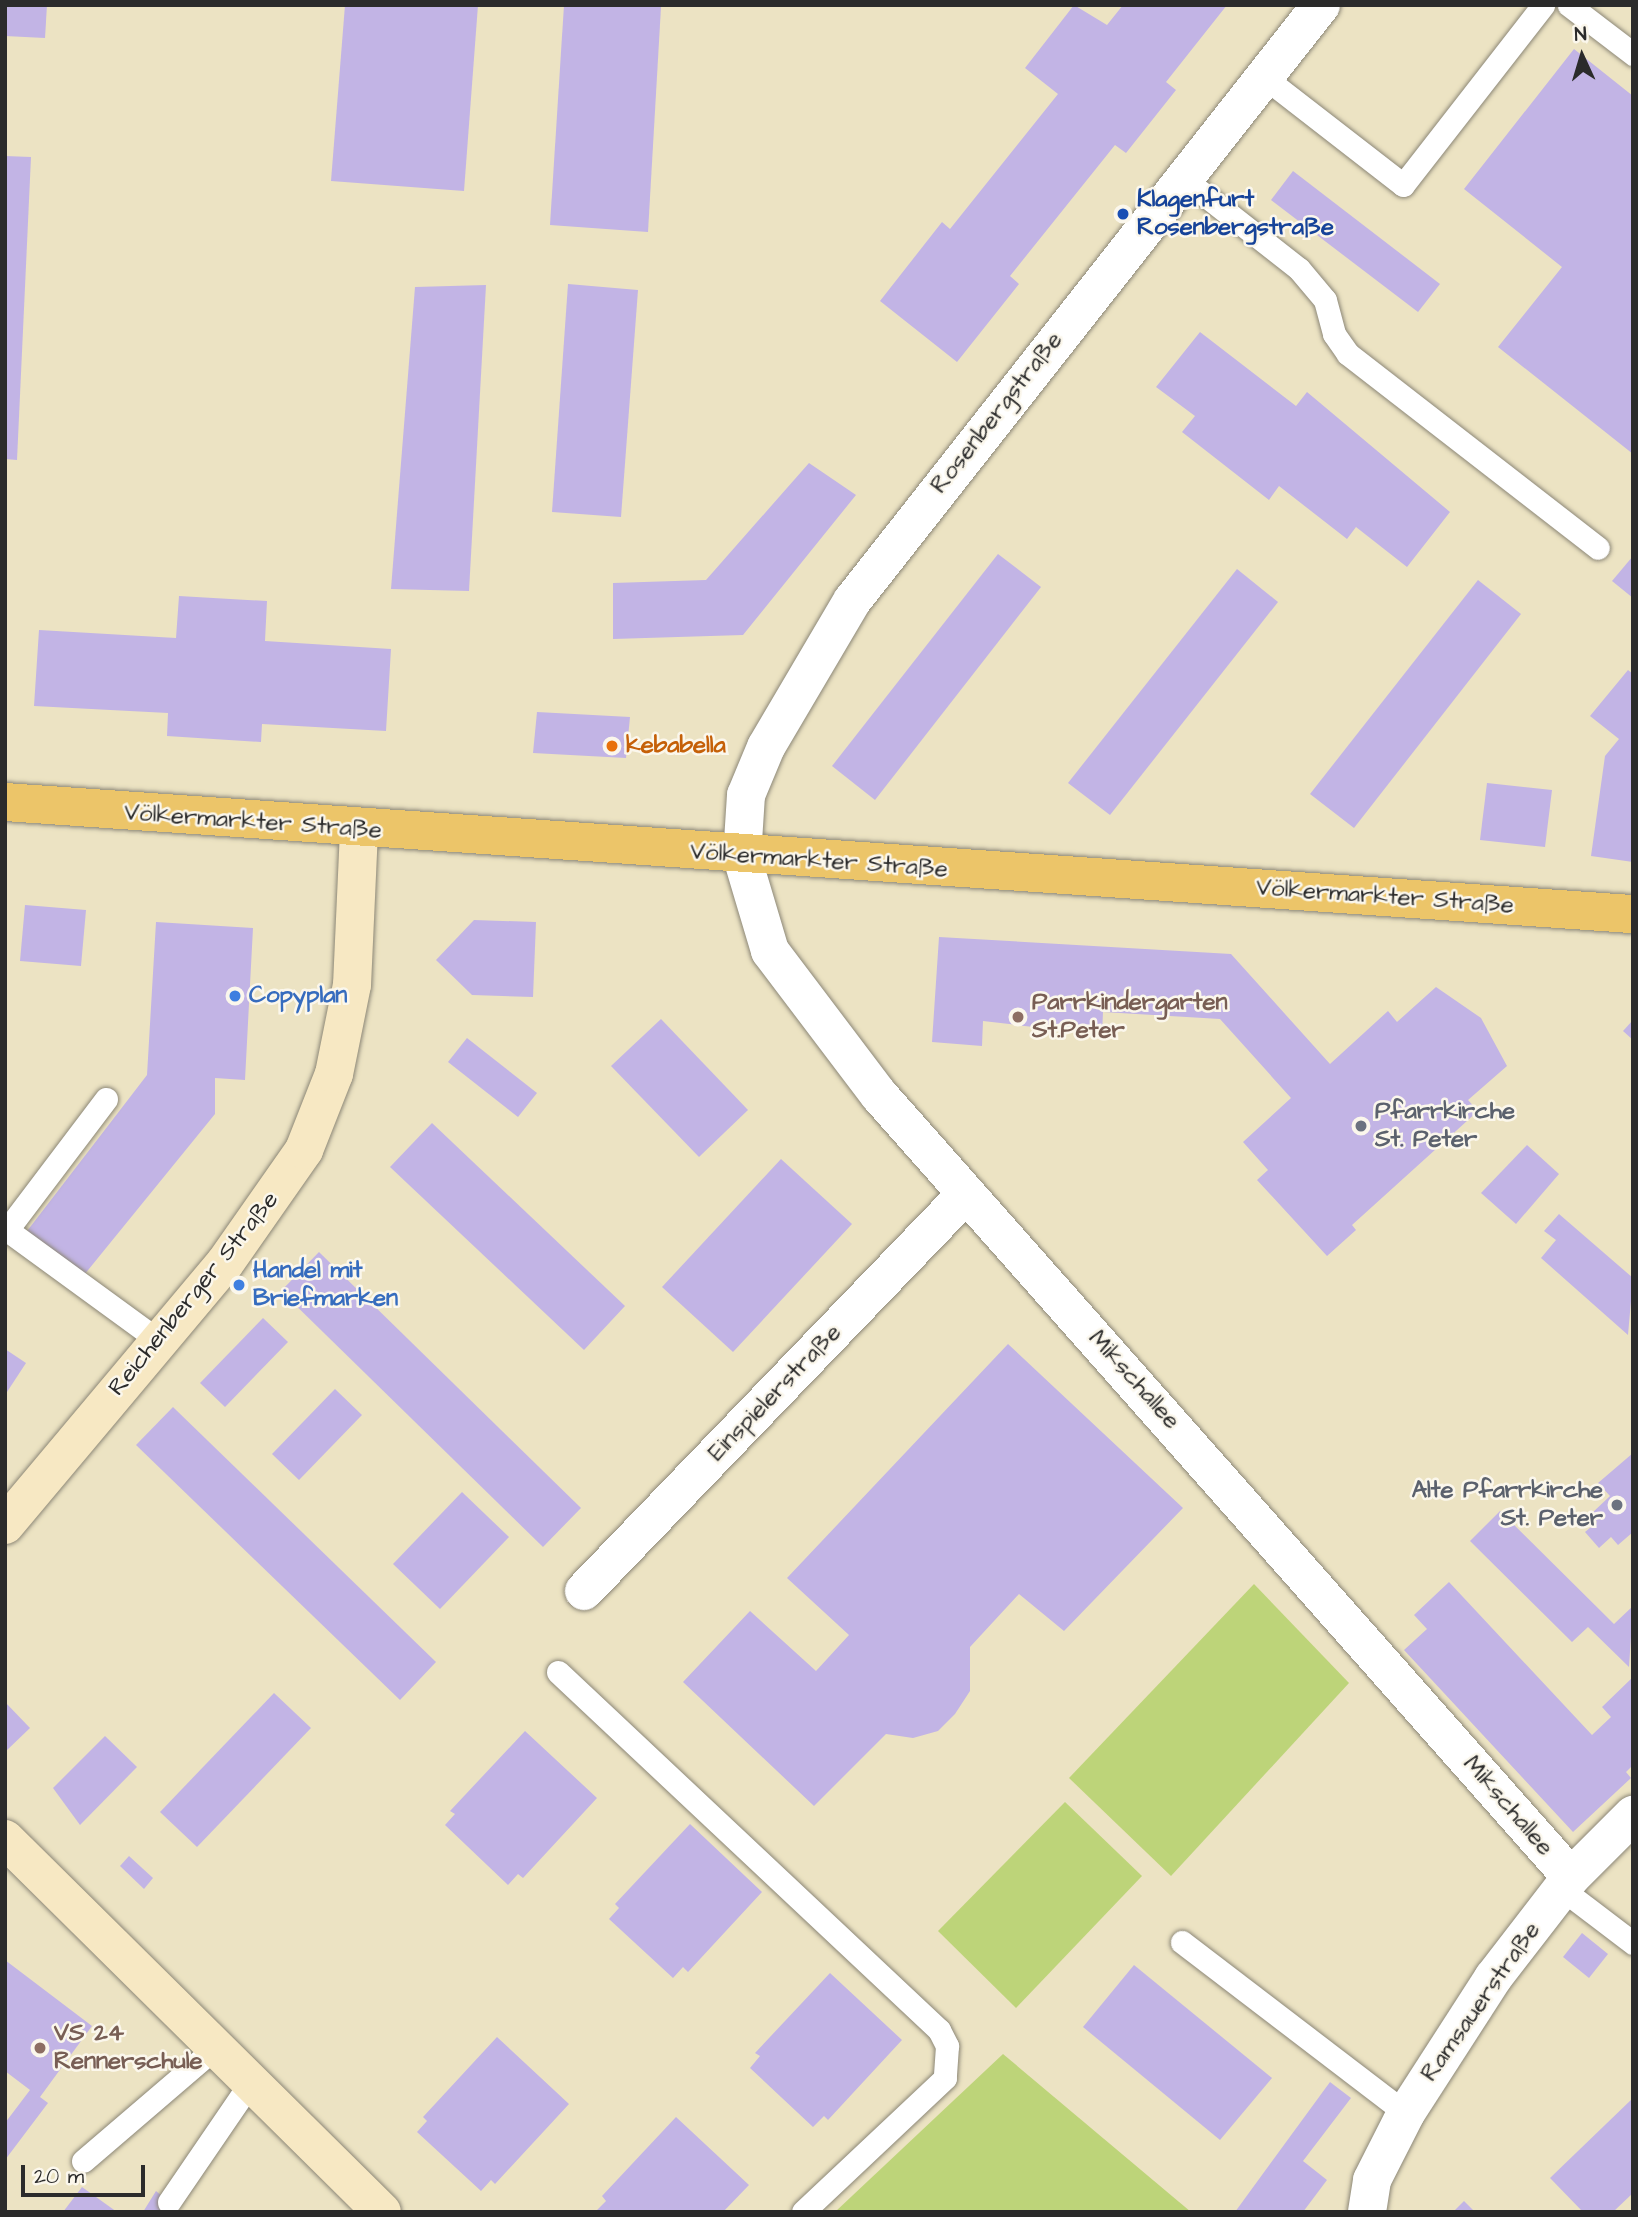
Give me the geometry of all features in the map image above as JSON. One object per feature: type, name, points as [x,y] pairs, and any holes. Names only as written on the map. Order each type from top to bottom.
[{"type":"main road","name":"Völkermarkter Straße","points":[[5,802],[742,857],[1633,914]]},
{"type":"main road","name":"Reichenberger Straße","points":[[5,1525],[159,1341],[278,1190],[320,1114],[352,985],[359,830]]},
{"type":"main road","points":[[5,1839],[382,2212]]},
{"type":"street","name":"Rosenbergstraße","points":[[742,857],[746,795],[766,747],[852,601],[1321,5]]},
{"type":"street","name":"Mikschallee","points":[[742,857],[770,951],[879,1094],[1566,1883]]},
{"type":"street","name":"Einspielerstraße","points":[[584,1591],[966,1194]]},
{"type":"street","name":"Ramsauerstraße","points":[[1367,2212],[1372,2180],[1406,2113],[1493,1978],[1566,1883],[1633,1815]]},
{"type":"lane","points":[[1264,77],[1403,184],[1543,5]]},
{"type":"lane","points":[[1569,5],[1633,54]]},
{"type":"lane","points":[[1183,178],[1299,269],[1325,300],[1334,334],[1348,354],[1598,548]]},
{"type":"lane","points":[[106,1099],[7,1230],[159,1341]]},
{"type":"lane","points":[[558,1672],[939,2030],[947,2046],[945,2078],[803,2212]]},
{"type":"lane","points":[[1566,1883],[1633,1943]]},
{"type":"lane","points":[[1182,1942],[1406,2113]]},
{"type":"lane","points":[[83,2161],[216,2048]]},
{"type":"lane","points":[[169,2202],[250,2082]]},
{"type":"green space","points":[[1254,1584],[1349,1683],[1171,1876],[1069,1778]]},
{"type":"green space","points":[[1065,1802],[1142,1876],[1016,2008],[938,1931]]},
{"type":"green space","points":[[1003,2054],[1191,2212],[835,2212]]},
{"type":"building","points":[[5,5],[47,5],[45,38],[5,36]]},
{"type":"building","points":[[345,5],[478,5],[464,191],[331,181]]},
{"type":"building","points":[[564,5],[661,7],[648,232],[550,225]]},
{"type":"building","points":[[1074,5],[1107,25],[1123,5],[1227,5],[1166,82],[1176,90],[1126,153],[1115,145],[1010,276],[1019,284],[957,362],[880,301],[942,222],[950,229],[1058,94],[1025,68]]},
{"type":"building","points":[[1574,49],[1633,96],[1633,454],[1498,347],[1562,267],[1464,189]]},
{"type":"building","points":[[5,156],[31,157],[17,460],[5,459]]},
{"type":"building","points":[[1293,171],[1440,284],[1418,312],[1271,200]]},
{"type":"building","points":[[568,284],[638,290],[621,517],[552,512]]},
{"type":"building","points":[[486,285],[469,591],[391,589],[415,287]]},
{"type":"building","points":[[1200,332],[1296,406],[1307,392],[1450,512],[1407,567],[1356,527],[1347,539],[1279,486],[1269,500],[1182,432],[1195,416],[1156,387]]},
{"type":"building","points":[[809,463],[856,495],[743,635],[613,639],[613,583],[706,580]]},
{"type":"building","points":[[998,554],[1041,587],[875,800],[832,766]]},
{"type":"building","points":[[1633,556],[1633,598],[1612,581]]},
{"type":"building","points":[[1237,569],[1278,602],[1110,815],[1068,783]]},
{"type":"building","points":[[1478,580],[1521,614],[1354,828],[1310,794]]},
{"type":"building","points":[[179,596],[267,601],[265,641],[391,649],[386,731],[262,724],[261,742],[167,736],[168,713],[34,706],[39,630],[176,638]]},
{"type":"building","points":[[1628,670],[1633,674],[1633,862],[1591,856],[1605,756],[1619,739],[1590,716]]},
{"type":"building","points":[[537,712],[630,717],[626,758],[533,753]]},
{"type":"building","points":[[1487,783],[1552,790],[1545,847],[1480,840]]},
{"type":"building","points":[[25,905],[86,910],[81,966],[20,961]]},
{"type":"building","points":[[474,920],[536,922],[533,997],[472,995],[436,960]]},
{"type":"building","points":[[156,922],[253,928],[245,1080],[215,1078],[215,1114],[80,1280],[24,1235],[147,1075]]},
{"type":"building","points":[[939,937],[1231,954],[1330,1064],[1388,1011],[1397,1022],[1436,987],[1481,1018],[1507,1066],[1468,1100],[1478,1111],[1352,1225],[1356,1230],[1327,1256],[1257,1180],[1268,1170],[1243,1142],[1291,1098],[1220,1019],[1103,1012],[1102,1035],[983,1021],[982,1046],[932,1042]]},
{"type":"building","points":[[661,1019],[748,1110],[699,1157],[611,1066]]},
{"type":"building","points":[[1633,1020],[1633,1040],[1623,1031]]},
{"type":"building","points":[[467,1038],[537,1093],[518,1117],[448,1062]]},
{"type":"building","points":[[432,1123],[625,1306],[584,1350],[390,1167]]},
{"type":"building","points":[[1527,1145],[1559,1174],[1516,1224],[1481,1193]]},
{"type":"building","points":[[781,1159],[852,1224],[733,1352],[662,1287]]},
{"type":"building","points":[[1559,1214],[1633,1278],[1628,1335],[1541,1258],[1556,1240],[1544,1231]]},
{"type":"building","points":[[319,1252],[581,1508],[543,1547],[281,1291]]},
{"type":"building","points":[[263,1318],[288,1342],[225,1407],[200,1383]]},
{"type":"building","points":[[1008,1344],[1183,1508],[1064,1631],[1019,1594],[970,1647],[970,1691],[955,1714],[938,1731],[913,1738],[886,1734],[814,1806],[683,1682],[750,1611],[816,1671],[849,1635],[787,1578]]},
{"type":"building","points":[[5,1349],[26,1363],[5,1395]]},
{"type":"building","points":[[335,1389],[362,1415],[299,1480],[272,1454]]},
{"type":"building","points":[[173,1407],[436,1662],[400,1700],[136,1445]]},
{"type":"building","name":"Alte Pfarrkirche St. Peter","points":[[1633,1453],[1633,1532],[1618,1545],[1611,1537],[1599,1548],[1585,1532],[1597,1522],[1591,1514],[1610,1496],[1598,1483]]},
{"type":"building","points":[[462,1492],[509,1537],[440,1609],[393,1564]]},
{"type":"building","points":[[1500,1511],[1614,1624],[1633,1606],[1629,1667],[1588,1627],[1572,1642],[1470,1541]]},
{"type":"building","points":[[1449,1582],[1592,1735],[1611,1717],[1602,1707],[1633,1677],[1633,1765],[1626,1772],[1631,1778],[1573,1832],[1404,1650],[1427,1629],[1414,1615]]},
{"type":"building","points":[[274,1693],[311,1728],[197,1847],[160,1812]]},
{"type":"building","points":[[5,1702],[30,1728],[5,1752]]},
{"type":"building","points":[[525,1731],[597,1798],[523,1878],[518,1874],[508,1885],[445,1825],[455,1814],[450,1811]]},
{"type":"building","points":[[105,1736],[137,1767],[80,1825],[53,1788]]},
{"type":"building","points":[[690,1824],[762,1892],[688,1972],[683,1967],[673,1978],[609,1919],[619,1908],[615,1904]]},
{"type":"building","points":[[129,1856],[153,1878],[144,1889],[120,1866]]},
{"type":"building","points":[[1582,1933],[1608,1954],[1589,1978],[1563,1957]]},
{"type":"building","name":"VS 24 Rennerschule","points":[[5,1960],[92,2026],[40,2097],[48,2103],[5,2160],[5,2123],[30,2090],[5,2071]]},
{"type":"building","points":[[1134,1965],[1272,2078],[1220,2140],[1083,2027]]},
{"type":"building","points":[[830,1973],[902,2040],[828,2120],[824,2116],[813,2127],[750,2068],[760,2056],[755,2053]]},
{"type":"building","points":[[497,2037],[569,2104],[495,2184],[491,2180],[481,2191],[417,2132],[427,2121],[423,2117]]},
{"type":"building","points":[[1330,2082],[1351,2098],[1303,2161],[1327,2180],[1303,2212],[1235,2212]]},
{"type":"building","points":[[1633,2098],[1633,2193],[1613,2212],[1583,2212],[1550,2178]]},
{"type":"building","points":[[676,2117],[749,2185],[723,2212],[595,2212],[606,2201],[602,2196]]},
{"type":"building","points":[[82,2187],[117,2212],[63,2212]]},
{"type":"building","points":[[156,2191],[169,2202],[182,2212],[143,2212]]},
{"type":"building","points":[[1464,2201],[1475,2212],[1453,2212]]},
{"type":"place","name":"Klagenfurt Rosenbergstraße","points":[[1123,214]]},
{"type":"place","name":"kebabella","points":[[612,746]]},
{"type":"place","name":"Copyplan","points":[[235,996]]},
{"type":"place","name":"Parrkindergarten St.Peter","points":[[1018,1017]]},
{"type":"place","name":"Pfarrkirche St. Peter","points":[[1361,1126]]},
{"type":"place","name":"Handel mit Briefmarken","points":[[239,1285]]},
{"type":"place","name":"Alte Pfarrkirche St. Peter","points":[[1617,1505]]},
{"type":"place","name":"VS 24 Rennerschule","points":[[40,2048]]}]
